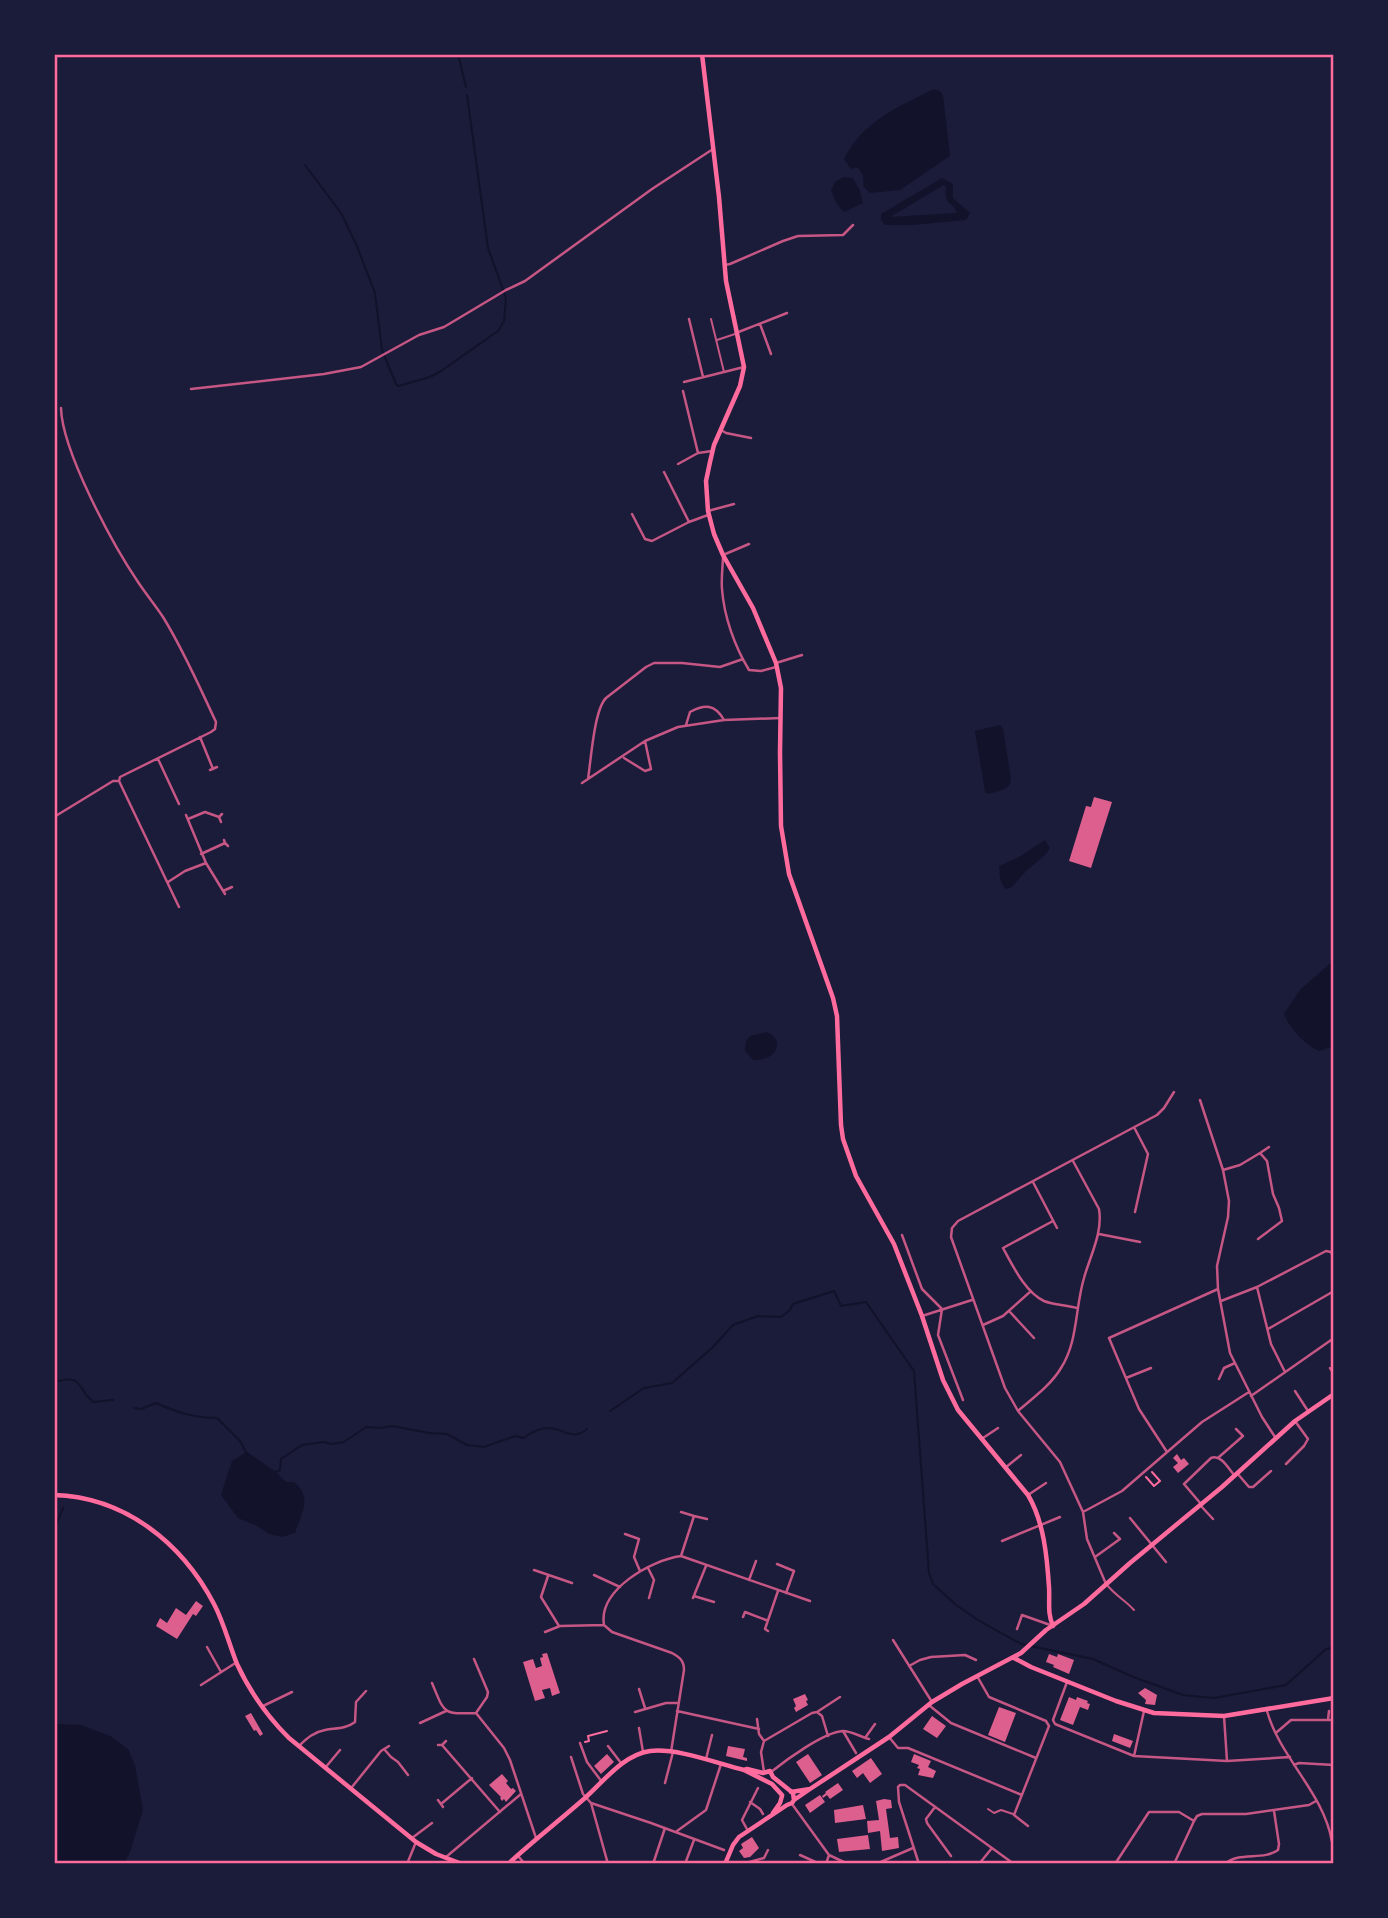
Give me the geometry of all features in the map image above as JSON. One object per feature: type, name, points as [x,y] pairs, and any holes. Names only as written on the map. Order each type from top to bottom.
[{"type":"main road","points":[[702,54],[730,304],[744,367],[740,386],[712,451],[706,481],[708,513],[723,555],[753,608],[776,665],[781,688],[781,812],[785,856],[834,998],[842,1139],[861,1189],[894,1244],[943,1380],[958,1410],[1028,1495],[1034,1506],[1041,1526],[1049,1586],[1049,1616],[1053,1626]]},
{"type":"main road","points":[[725,1864],[735,1841],[748,1831],[889,1737],[930,1704],[977,1675],[1014,1658],[1084,1604],[1201,1505],[1275,1437],[1334,1394]]},
{"type":"main road","points":[[54,1495],[104,1503],[133,1516],[158,1533],[184,1560],[209,1595],[248,1685],[279,1728],[414,1840],[462,1864]]},
{"type":"main road","points":[[1014,1658],[1144,1711],[1224,1716],[1334,1698]]},
{"type":"main road","points":[[508,1864],[622,1764],[644,1753],[672,1752],[747,1769],[764,1777],[781,1797],[791,1803]]},
{"type":"main road","points":[[764,1777],[772,1775]]},
{"type":"main road","points":[[764,1777],[772,1775]]},
{"type":"main road","points":[[772,1775],[794,1795],[791,1803]]},
{"type":"main road","points":[[771,1816],[785,1792],[810,1788]]},
{"type":"street","points":[[191,389],[361,367],[419,335],[444,327],[525,281],[642,196],[713,149]]},
{"type":"street","points":[[725,265],[798,236],[843,235],[853,225]]},
{"type":"street","points":[[716,340],[733,336],[787,313]]},
{"type":"street","points":[[689,319],[703,377]]},
{"type":"street","points":[[711,319],[724,373]]},
{"type":"street","points":[[760,324],[772,354]]},
{"type":"street","points":[[684,382],[744,367]]},
{"type":"street","points":[[683,391],[698,453]]},
{"type":"street","points":[[54,817],[120,777],[215,729],[216,722],[187,658],[162,615],[132,574],[102,520],[73,453],[61,408]]},
{"type":"street","points":[[721,430],[751,438]]},
{"type":"street","points":[[678,464],[698,453],[712,451]]},
{"type":"street","points":[[664,472],[690,522]]},
{"type":"street","points":[[632,514],[645,539],[652,541],[708,513],[734,504]]},
{"type":"street","points":[[749,544],[723,555],[724,601],[729,624],[743,659],[749,670],[761,671],[802,655]]},
{"type":"street","points":[[588,779],[598,715],[601,703],[606,698],[654,663],[720,667],[743,659]]},
{"type":"street","points":[[686,725],[690,712],[706,706],[719,712],[724,720]]},
{"type":"street","points":[[582,783],[646,741],[686,725],[724,720],[781,718]]},
{"type":"street","points":[[200,737],[213,769]]},
{"type":"street","points":[[623,757],[645,771],[651,769],[646,741]]},
{"type":"street","points":[[158,759],[179,804]]},
{"type":"street","points":[[119,780],[179,907]]},
{"type":"street","points":[[166,795],[173,792]]},
{"type":"street","points":[[221,818],[205,812],[187,817],[205,863],[224,892],[232,887]]},
{"type":"street","points":[[201,854],[226,843]]},
{"type":"street","points":[[168,882],[205,863]]},
{"type":"street","points":[[1134,1610],[1126,1601],[1120,1600],[1106,1584],[1087,1539],[1083,1512],[1060,1462],[1018,1411],[1004,1388],[951,1237],[952,1228],[958,1221],[1157,1115],[1174,1092]]},
{"type":"street","points":[[1171,1099],[1177,1102]]},
{"type":"street","points":[[1200,1100],[1223,1170],[1229,1201],[1217,1266],[1218,1289],[1230,1353],[1275,1437]]},
{"type":"street","points":[[1134,1128],[1148,1154],[1135,1212]]},
{"type":"street","points":[[1223,1170],[1240,1165],[1269,1147]]},
{"type":"street","points":[[1258,1239],[1282,1221],[1273,1194],[1267,1161],[1260,1153]]},
{"type":"street","points":[[1018,1411],[1054,1379],[1063,1366],[1072,1344],[1084,1278],[1092,1257],[1100,1216],[1073,1161]]},
{"type":"street","points":[[1033,1182],[1057,1228]]},
{"type":"street","points":[[1053,1221],[1003,1248],[1031,1291],[1044,1301],[1078,1308]]},
{"type":"street","points":[[1097,1234],[1140,1242]]},
{"type":"street","points":[[902,1235],[922,1289],[942,1309]]},
{"type":"street","points":[[1221,1301],[1257,1287],[1326,1251],[1331,1252],[1334,1259]]},
{"type":"street","points":[[1257,1287],[1271,1344],[1285,1372]]},
{"type":"street","points":[[1167,1452],[1139,1409],[1109,1338],[1218,1289]]},
{"type":"street","points":[[982,1325],[1003,1316],[1031,1291]]},
{"type":"street","points":[[1268,1329],[1334,1291]]},
{"type":"street","points":[[922,1316],[973,1300]]},
{"type":"street","points":[[942,1309],[938,1335],[963,1400]]},
{"type":"street","points":[[1009,1311],[1034,1338]]},
{"type":"street","points":[[1083,1512],[1122,1491],[1202,1422],[1285,1372],[1334,1338]]},
{"type":"street","points":[[1219,1379],[1224,1368],[1235,1363]]},
{"type":"street","points":[[1126,1378],[1152,1368]]},
{"type":"street","points":[[1330,1368],[1334,1374]]},
{"type":"street","points":[[1295,1391],[1308,1411]]},
{"type":"street","points":[[1286,1464],[1308,1439],[1295,1421]]},
{"type":"street","points":[[981,1440],[998,1428]]},
{"type":"street","points":[[1213,1519],[1184,1484],[1243,1436],[1236,1429]]},
{"type":"street","points":[[1004,1468],[1021,1455]]},
{"type":"street","points":[[1217,1457],[1249,1487],[1253,1488],[1271,1471]]},
{"type":"street","points":[[1028,1495],[1046,1483]]},
{"type":"street","points":[[681,1512],[706,1519]]},
{"type":"street","points":[[681,1556],[694,1516]]},
{"type":"street","points":[[1002,1541],[1060,1517]]},
{"type":"street","points":[[1130,1518],[1166,1562]]},
{"type":"street","points":[[1095,1557],[1120,1539],[1114,1533]]},
{"type":"street","points":[[625,1534],[639,1539],[634,1557],[640,1571]]},
{"type":"street","points":[[604,1625],[605,1611],[620,1587],[640,1571],[668,1558],[681,1556],[810,1601]]},
{"type":"street","points":[[749,1580],[756,1561]]},
{"type":"street","points":[[777,1564],[794,1571],[786,1593]]},
{"type":"street","points":[[706,1565],[693,1597],[714,1602]]},
{"type":"street","points":[[648,1567],[654,1580],[649,1598]]},
{"type":"street","points":[[534,1570],[572,1583]]},
{"type":"street","points":[[594,1575],[620,1587]]},
{"type":"street","points":[[548,1576],[541,1597],[560,1626]]},
{"type":"street","points":[[768,1631],[765,1629],[767,1620],[778,1591]]},
{"type":"street","points":[[743,1618],[744,1612],[767,1620]]},
{"type":"street","points":[[1017,1629],[1022,1615],[1053,1626]]},
{"type":"street","points":[[545,1632],[560,1626],[604,1625],[612,1632],[671,1653],[682,1660],[684,1670],[665,1783]]},
{"type":"street","points":[[893,1640],[936,1712],[951,1723],[1036,1758]]},
{"type":"street","points":[[207,1647],[221,1672]]},
{"type":"street","points":[[909,1666],[931,1657],[965,1655],[976,1660]]},
{"type":"street","points":[[474,1659],[488,1692],[487,1698],[476,1713]]},
{"type":"street","points":[[201,1685],[237,1662]]},
{"type":"street","points":[[977,1675],[989,1697],[1046,1721],[1049,1726],[1013,1815]]},
{"type":"street","points":[[1068,1682],[1052,1720],[1055,1724],[1135,1756],[1227,1761],[1290,1757]]},
{"type":"street","points":[[432,1683],[446,1712],[476,1713]]},
{"type":"street","points":[[639,1689],[645,1708]]},
{"type":"street","points":[[298,1746],[313,1734],[348,1727],[355,1722],[356,1703],[366,1690]]},
{"type":"street","points":[[262,1707],[292,1692]]},
{"type":"street","points":[[748,1831],[742,1820],[764,1777],[761,1752],[764,1741],[840,1697]]},
{"type":"street","points":[[635,1712],[666,1703],[678,1703]]},
{"type":"street","points":[[1267,1710],[1276,1732],[1316,1801],[1332,1842]]},
{"type":"street","points":[[677,1711],[758,1729]]},
{"type":"street","points":[[1135,1756],[1144,1711]]},
{"type":"street","points":[[1328,1720],[1329,1711]]},
{"type":"street","points":[[421,1723],[446,1712]]},
{"type":"street","points":[[817,1712],[822,1716],[828,1736]]},
{"type":"street","points":[[476,1713],[504,1748],[536,1839]]},
{"type":"street","points":[[1224,1716],[1227,1761]]},
{"type":"street","points":[[757,1719],[759,1734],[764,1741]]},
{"type":"street","points":[[1276,1732],[1291,1720],[1334,1720]]},
{"type":"street","points":[[772,1775],[805,1748],[828,1736],[843,1731],[867,1738],[875,1724]]},
{"type":"street","points":[[639,1727],[644,1753]]},
{"type":"street","points":[[843,1731],[856,1753]]},
{"type":"street","points":[[706,1760],[712,1735]]},
{"type":"street","points":[[889,1737],[900,1748],[908,1748],[1022,1795]]},
{"type":"street","points":[[442,1744],[500,1812]]},
{"type":"street","points":[[581,1744],[587,1762],[602,1782]]},
{"type":"street","points":[[351,1789],[389,1746]]},
{"type":"street","points":[[608,1746],[622,1764]]},
{"type":"street","points":[[384,1749],[408,1775]]},
{"type":"street","points":[[325,1768],[340,1750]]},
{"type":"street","points":[[571,1757],[583,1794],[591,1803],[608,1864]]},
{"type":"street","points":[[676,1832],[706,1810],[721,1764]]},
{"type":"street","points":[[1294,1765],[1334,1765]]},
{"type":"street","points":[[441,1804],[472,1778]]},
{"type":"street","points":[[909,1864],[919,1863],[899,1802],[900,1785],[905,1785],[1014,1864]]},
{"type":"street","points":[[446,1858],[521,1794]]},
{"type":"street","points":[[1174,1864],[1197,1816],[1274,1811],[1309,1805],[1316,1801]]},
{"type":"street","points":[[750,1802],[763,1814]]},
{"type":"street","points":[[591,1803],[724,1850]]},
{"type":"street","points":[[791,1803],[829,1855],[848,1864]]},
{"type":"street","points":[[935,1807],[926,1819],[927,1823],[951,1856]]},
{"type":"street","points":[[988,1809],[994,1813],[1001,1810],[1013,1815],[1028,1826]]},
{"type":"street","points":[[1225,1864],[1231,1859],[1272,1854],[1278,1850],[1274,1811]]},
{"type":"street","points":[[1115,1864],[1149,1812],[1179,1812],[1194,1821]]},
{"type":"street","points":[[407,1864],[414,1840],[432,1823]]},
{"type":"street","points":[[653,1864],[665,1828]]},
{"type":"street","points":[[685,1864],[694,1840]]},
{"type":"street","points":[[876,1864],[913,1848]]},
{"type":"street","points":[[979,1864],[992,1848]]},
{"type":"street","points":[[742,1864],[764,1858],[768,1850]]},
{"type":"street","points":[[517,1855],[525,1864]]},
{"type":"street","points":[[800,1855],[820,1864]]},
{"type":"street","points":[[826,1864],[829,1855]]},
{"type":"path","points":[[1143,1473],[1154,1486],[1160,1481],[1149,1468]]},
{"type":"path","points":[[581,1744],[589,1741],[588,1736],[607,1731]]},
{"type":"shaded area","points":[[934,89],[943,95],[950,156],[900,190],[870,193],[863,186],[863,176],[859,169],[851,169],[844,159],[852,146],[883,116]]},
{"type":"shaded area","points":[[843,177],[853,178],[863,203],[844,212],[831,191],[835,182]]},
{"type":"shaded area","points":[[942,178],[953,184],[953,198],[970,213],[966,220],[912,225],[885,225],[881,214]],"holes":[[[944,185],[947,201],[957,213],[890,217]]]},
{"type":"shaded area","points":[[1000,725],[1003,729],[1011,779],[1006,788],[988,794],[985,792],[975,731]]},
{"type":"shaded area","points":[[1045,840],[1050,848],[1045,855],[1012,887],[1005,889],[1000,879],[999,866]]},
{"type":"shaded area","points":[[1334,960],[1334,1046],[1319,1051],[1298,1036],[1284,1014],[1300,990]]},
{"type":"shaded area","points":[[767,1032],[776,1041],[775,1050],[767,1058],[753,1060],[745,1051],[746,1041],[750,1036]]},
{"type":"shaded area","points":[[247,1452],[286,1482],[294,1482],[300,1488],[304,1506],[295,1533],[282,1537],[269,1534],[238,1518],[221,1495],[232,1461]]},
{"type":"shaded area","points":[[54,1724],[81,1725],[110,1736],[128,1749],[135,1765],[143,1810],[124,1864],[54,1864]]},
{"type":"building","points":[[1094,797],[1112,802],[1091,868],[1069,861],[1086,806],[1091,807]]},
{"type":"building","points":[[1177,1454],[1189,1464],[1178,1473],[1173,1467],[1178,1463],[1173,1458]]},
{"type":"building","points":[[196,1601],[203,1606],[196,1616],[193,1614],[177,1639],[156,1626],[160,1618],[167,1623],[176,1608],[186,1615]]},
{"type":"building","points":[[547,1653],[560,1693],[552,1696],[550,1688],[542,1690],[545,1698],[535,1701],[523,1662],[533,1659],[536,1668],[542,1666],[540,1658]]},
{"type":"building","points":[[1049,1654],[1057,1657],[1058,1654],[1074,1660],[1069,1674],[1046,1662]]},
{"type":"building","points":[[1145,1688],[1157,1695],[1155,1705],[1145,1704],[1146,1700],[1138,1693]]},
{"type":"building","points":[[805,1694],[808,1705],[796,1712],[793,1699]]},
{"type":"building","points":[[1069,1697],[1076,1700],[1077,1697],[1090,1704],[1088,1710],[1080,1707],[1073,1725],[1060,1720]]},
{"type":"building","points":[[999,1707],[1016,1713],[1005,1742],[988,1735]]},
{"type":"building","points":[[251,1713],[263,1734],[260,1736],[245,1716]]},
{"type":"building","points":[[932,1716],[946,1726],[937,1738],[923,1729]]},
{"type":"building","points":[[1114,1734],[1133,1741],[1130,1748],[1112,1741]]},
{"type":"building","points":[[728,1746],[745,1749],[743,1757],[747,1758],[747,1761],[726,1756]]},
{"type":"building","points":[[607,1754],[614,1762],[601,1774],[594,1766]]},
{"type":"building","points":[[808,1754],[822,1775],[810,1783],[796,1762]]},
{"type":"building","points":[[914,1754],[931,1761],[928,1767],[936,1771],[933,1778],[918,1775],[919,1765],[911,1762]]},
{"type":"building","points":[[871,1758],[882,1774],[870,1783],[863,1773],[857,1778],[852,1771]]},
{"type":"building","points":[[502,1774],[508,1781],[506,1783],[516,1791],[506,1802],[504,1799],[502,1801],[489,1785]]},
{"type":"building","points":[[838,1783],[843,1790],[830,1799],[827,1795],[823,1798],[825,1792]]},
{"type":"building","points":[[820,1795],[825,1802],[810,1813],[805,1805]]},
{"type":"building","points":[[891,1800],[892,1808],[886,1809],[890,1838],[898,1837],[899,1848],[882,1851],[880,1831],[868,1833],[867,1821],[879,1820],[876,1801]]},
{"type":"building","points":[[863,1805],[866,1819],[835,1823],[834,1810]]},
{"type":"building","points":[[868,1835],[870,1849],[839,1852],[837,1839]]},
{"type":"building","points":[[752,1837],[759,1848],[750,1857],[744,1858],[739,1851],[743,1848],[741,1844]]},
{"type":"waterway","points":[[458,54],[466,87]]},
{"type":"waterway","points":[[305,165],[341,213],[356,244],[375,293],[382,350],[396,384],[398,386],[430,377],[498,331],[504,321],[506,298],[488,248],[467,95]]},
{"type":"waterway","points":[[610,1411],[644,1388],[672,1383],[712,1348],[733,1325],[758,1316],[781,1317],[793,1304],[834,1291],[841,1306],[866,1302],[914,1371],[929,1573],[933,1584],[956,1605],[1021,1644],[1093,1659],[1183,1695],[1214,1698],[1286,1685],[1326,1649],[1334,1648]]},
{"type":"waterway","points":[[54,1382],[75,1381],[93,1402],[113,1400]]},
{"type":"waterway","points":[[134,1408],[141,1409],[156,1403],[185,1414],[217,1418],[240,1441],[247,1454]]},
{"type":"waterway","points":[[276,1472],[280,1470],[281,1459],[302,1445],[344,1442],[366,1427],[392,1426],[447,1434],[467,1445],[484,1447],[515,1436],[524,1438],[542,1429],[551,1428],[575,1434],[587,1429]]},
{"type":"waterway","points":[[54,1530],[63,1508]]}]
